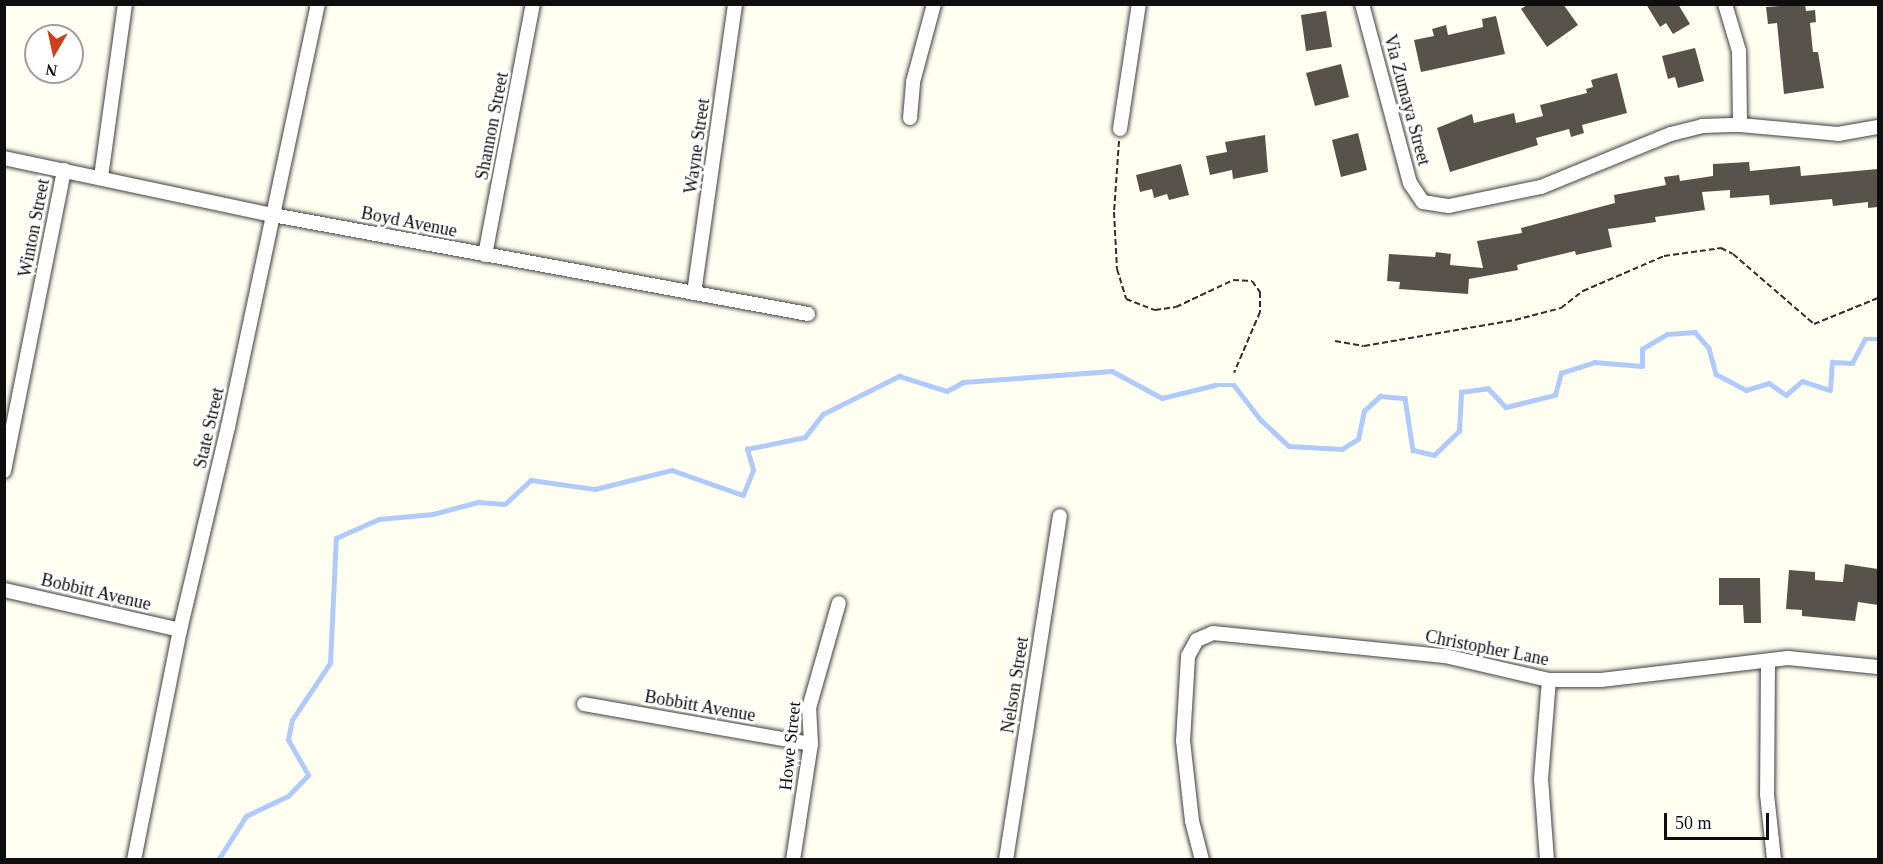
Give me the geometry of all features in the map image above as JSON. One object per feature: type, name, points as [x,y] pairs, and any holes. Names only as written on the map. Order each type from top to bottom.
[{"type":"street","points":[[101,177],[125,4]]},
{"type":"street","name":"State Street","points":[[134,860],[180,630],[318,4]]},
{"type":"street","name":"Shannon Street","points":[[485,255],[533,4]]},
{"type":"street","name":"Wayne Street","points":[[694,292],[735,4]]},
{"type":"street","points":[[910,118],[913,82],[934,4]]},
{"type":"street","points":[[1120,129],[1139,4]]},
{"type":"street","points":[[1725,4],[1739,51],[1740,125],[1838,134],[1878,127]]},
{"type":"street","name":"Via Zumaya Street","points":[[1365,5],[1410,183],[1423,202],[1449,206],[1541,187],[1671,134],[1702,126],[1740,125]]},
{"type":"street","name":"Boyd Avenue","points":[[4,158],[273,215],[808,314]]},
{"type":"street","name":"Winton Street","points":[[4,471],[64,170]]},
{"type":"street","name":"Nelson Street","points":[[1006,860],[1060,516]]},
{"type":"street","name":"Bobbitt Avenue","points":[[4,590],[180,630]]},
{"type":"street","name":"Howe Street","points":[[793,860],[811,744],[809,708],[839,603]]},
{"type":"street","name":"Christopher Lane","points":[[1202,860],[1192,821],[1183,741],[1188,656],[1197,640],[1213,633],[1435,654],[1549,680],[1601,680],[1807,658],[1878,667]]},
{"type":"street","points":[[1768,661],[1767,794],[1774,860]]},
{"type":"street","points":[[1547,860],[1541,779],[1549,680]]},
{"type":"street","name":"Bobbitt Avenue","points":[[584,704],[811,744]]},
{"type":"path","points":[[1120,129],[1114,212],[1117,269],[1126,298],[1155,310],[1176,307],[1233,280],[1252,282],[1260,292],[1260,312],[1234,373]]},
{"type":"path","points":[[1335,341],[1364,346],[1515,320],[1561,308],[1583,291],[1664,256],[1721,248],[1733,254],[1814,324],[1878,298]]},
{"type":"building","points":[[1528,4],[1563,4],[1578,25],[1547,47],[1521,9]]},
{"type":"building","points":[[1646,4],[1678,4],[1690,24],[1673,34],[1666,23],[1660,27]]},
{"type":"building","points":[[1805,4],[1806,11],[1815,10],[1816,22],[1810,23],[1813,52],[1818,52],[1824,88],[1784,94],[1777,23],[1768,24],[1766,7]]},
{"type":"building","points":[[1326,11],[1332,47],[1306,51],[1301,15]]},
{"type":"building","points":[[1496,16],[1505,54],[1421,72],[1414,40],[1434,36],[1432,29],[1446,25],[1448,35],[1483,27],[1482,19]]},
{"type":"building","points":[[1695,48],[1704,81],[1678,88],[1675,77],[1668,79],[1662,56]]},
{"type":"building","points":[[1341,64],[1349,97],[1315,106],[1306,73]]},
{"type":"building","points":[[1617,73],[1627,113],[1582,125],[1584,133],[1571,137],[1569,129],[1536,138],[1538,145],[1450,172],[1437,128],[1472,114],[1474,123],[1514,113],[1516,123],[1543,116],[1540,105],[1587,93],[1586,89],[1593,87],[1591,80]]},
{"type":"building","points":[[1358,133],[1367,170],[1341,177],[1332,140]]},
{"type":"building","points":[[1265,135],[1268,172],[1233,179],[1232,170],[1210,175],[1206,156],[1227,152],[1225,142]]},
{"type":"building","points":[[1749,162],[1750,171],[1800,166],[1801,176],[1878,169],[1878,207],[1868,208],[1868,202],[1833,206],[1832,199],[1770,205],[1769,195],[1730,198],[1730,190],[1702,192],[1705,210],[1655,217],[1656,222],[1608,229],[1612,247],[1576,255],[1575,251],[1517,265],[1518,270],[1469,279],[1468,294],[1399,289],[1400,282],[1387,281],[1389,254],[1435,257],[1436,252],[1451,254],[1450,265],[1483,268],[1477,241],[1522,233],[1521,228],[1615,203],[1614,195],[1666,185],[1664,177],[1679,175],[1680,181],[1713,176],[1713,164]]},
{"type":"building","points":[[1181,164],[1189,195],[1169,200],[1167,194],[1154,198],[1152,189],[1140,192],[1136,175]]},
{"type":"building","points":[[1845,564],[1878,569],[1878,605],[1858,602],[1855,621],[1802,616],[1802,610],[1786,609],[1789,570],[1815,572],[1815,580],[1843,582]]},
{"type":"building","points":[[1719,578],[1760,578],[1761,623],[1744,623],[1743,605],[1719,605]]},
{"type":"waterway","points":[[218,860],[246,816],[288,796],[308,775],[288,740],[292,720],[330,663],[336,538],[379,519],[433,514],[478,502],[505,504],[531,480],[595,489],[672,470],[743,495],[753,470],[747,449],[805,437],[823,414],[899,376],[947,391],[963,382],[1112,371],[1162,398],[1215,385],[1234,385],[1261,420],[1289,446],[1342,449],[1358,439],[1364,411],[1380,396],[1405,398],[1413,450],[1434,455],[1459,431],[1461,392],[1488,388],[1506,407],[1555,395],[1561,373],[1594,362],[1642,366],[1642,349],[1667,334],[1695,332],[1709,348],[1716,374],[1746,390],[1769,383],[1786,395],[1802,381],[1830,390],[1832,362],[1852,363],[1865,339],[1878,339]]}]
